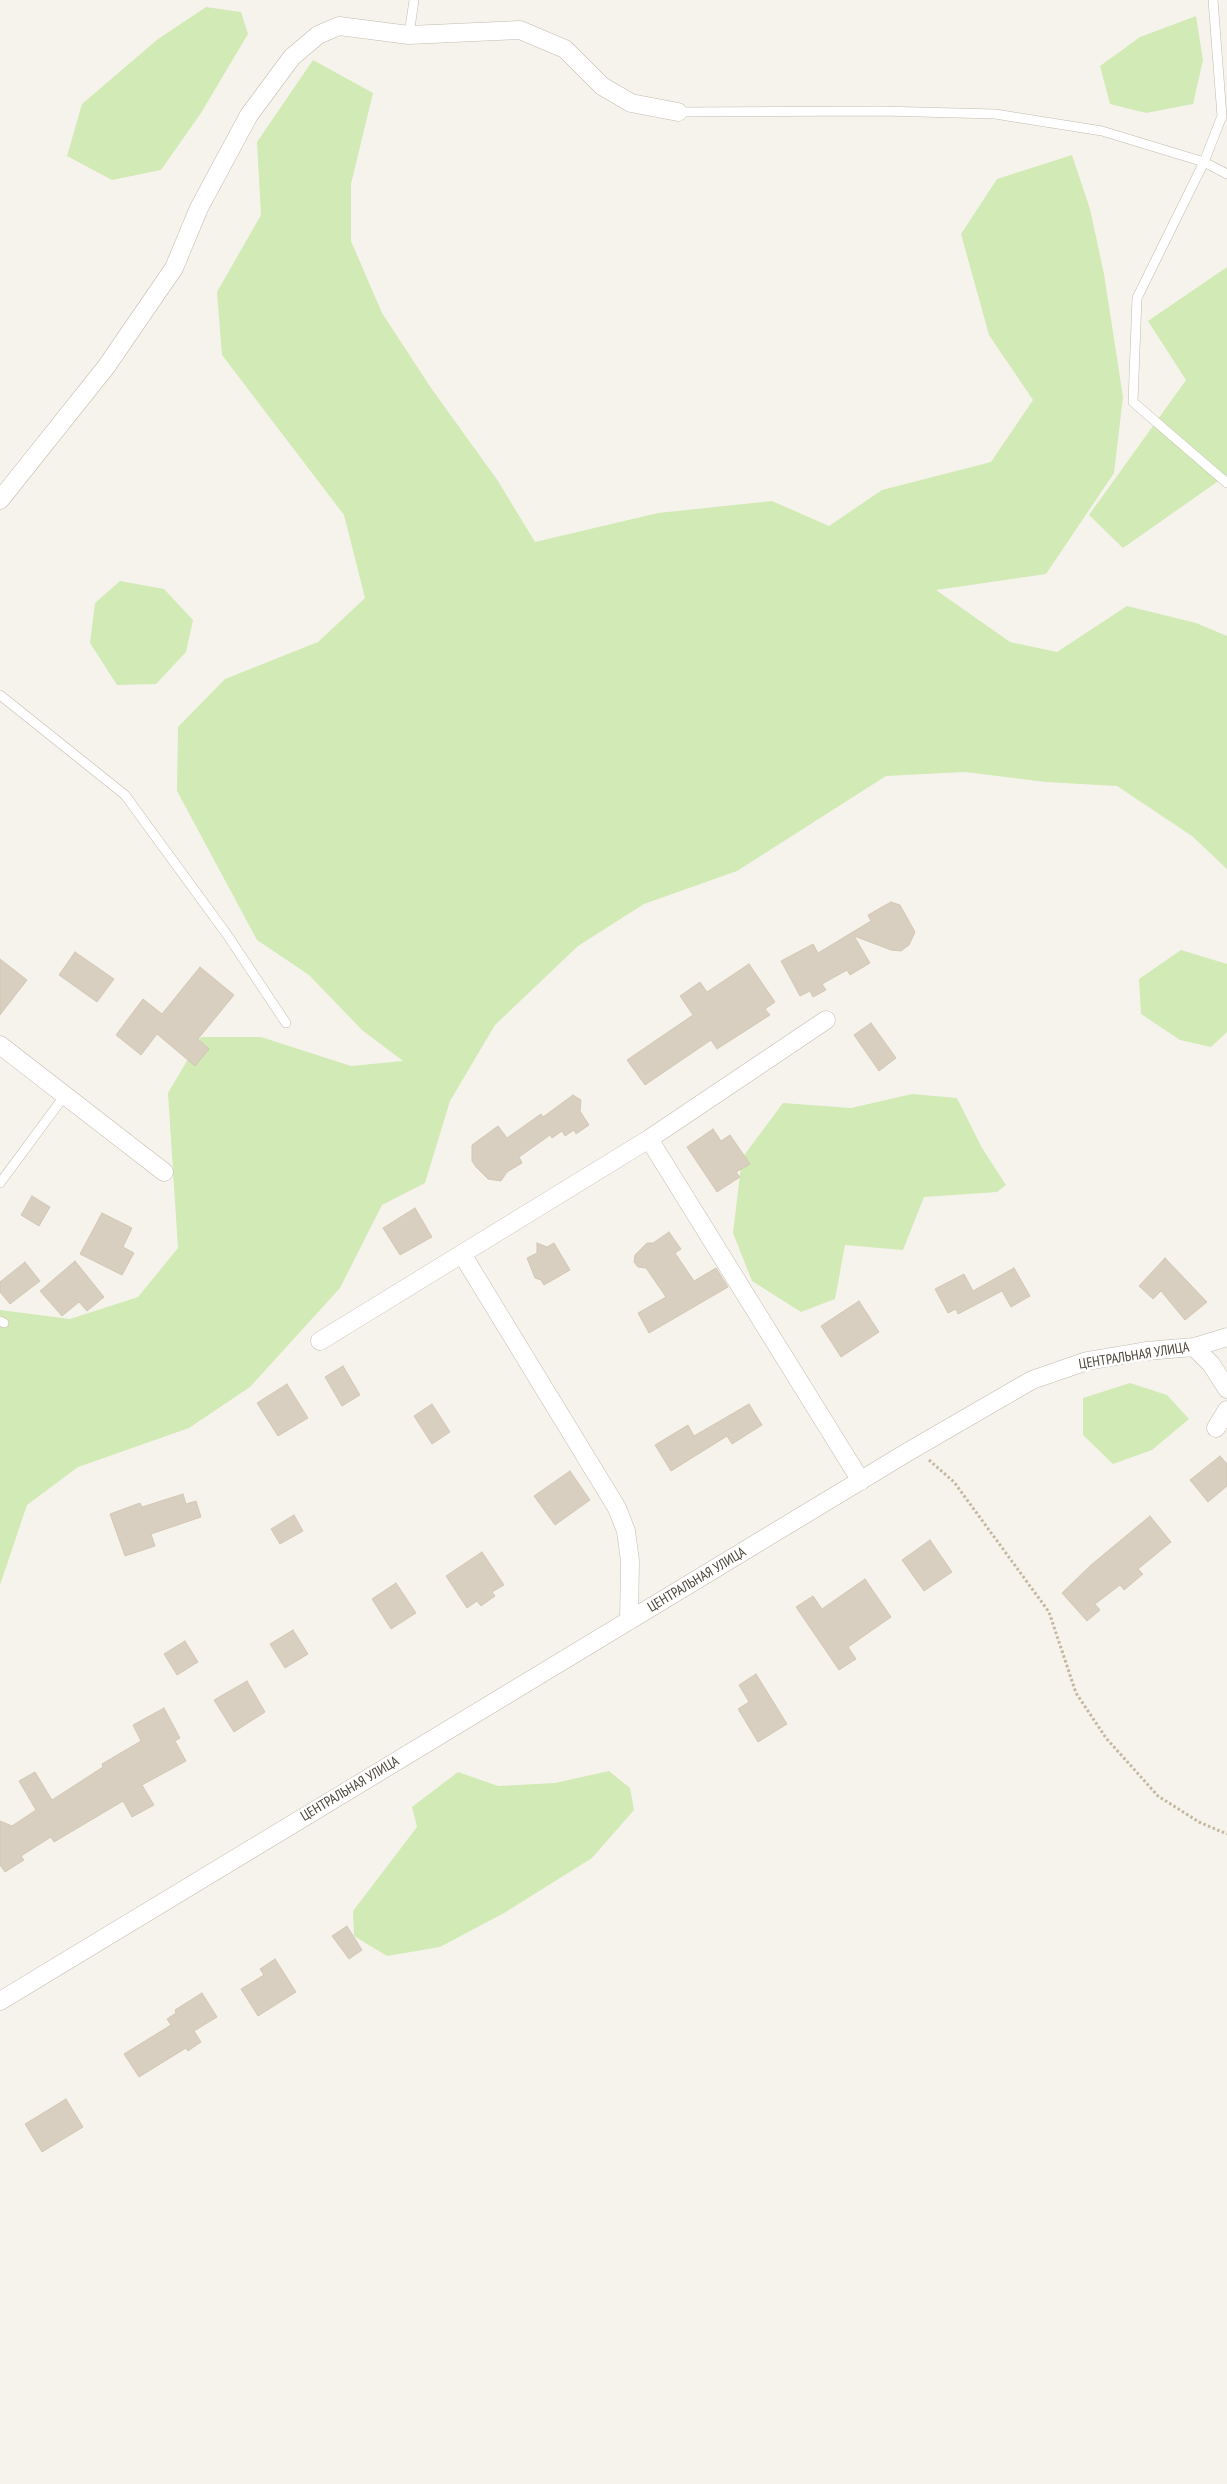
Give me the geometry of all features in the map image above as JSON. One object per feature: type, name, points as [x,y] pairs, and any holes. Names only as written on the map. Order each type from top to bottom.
[{"type":"street","points":[[0,500],[106,366],[174,268],[200,208],[249,115],[292,57],[318,36],[339,26],[409,35],[520,30],[565,49],[602,86],[631,103],[678,112]]},
{"type":"street","points":[[320,1341],[649,1138],[826,1020]]},
{"type":"street","points":[[0,1045],[164,1172]]},
{"type":"street","points":[[649,1138],[861,1481]]},
{"type":"street","points":[[462,1254],[618,1508],[626,1531],[630,1561],[630,1620]]},
{"type":"street","name":"ЦЕНТРАЛЬНАЯ УЛИЦА","points":[[0,2001],[911,1450],[1032,1380],[1087,1361],[1194,1347],[1227,1337]]},
{"type":"street","points":[[1194,1347],[1211,1364],[1227,1390]]},
{"type":"street","points":[[1216,1428],[1227,1410]]},
{"type":"lane","points":[[409,35],[414,0]]},
{"type":"lane","points":[[1212,0],[1222,116],[1204,162],[1137,298],[1133,402],[1227,483]]},
{"type":"lane","points":[[678,112],[881,111],[995,114],[1102,131],[1204,162],[1227,174]]},
{"type":"lane","points":[[0,695],[125,795],[228,936],[286,1023]]},
{"type":"lane","points":[[0,1183],[65,1095]]},
{"type":"path","points":[[911,1450],[934,1463],[954,1482],[1049,1612],[1076,1693],[1106,1738],[1158,1796],[1199,1822],[1227,1834]]},
{"type":"green space","points":[[206,7],[241,12],[248,34],[201,113],[161,170],[112,180],[67,156],[82,104],[158,39]]},
{"type":"green space","points":[[1196,16],[1203,60],[1193,104],[1146,113],[1110,104],[1100,66],[1140,37]]},
{"type":"green space","points":[[313,60],[373,93],[351,184],[351,241],[382,313],[431,388],[498,481],[535,542],[658,513],[772,501],[829,526],[882,490],[991,462],[1033,400],[989,335],[961,234],[997,179],[1072,155],[1090,209],[1104,274],[1123,397],[1114,473],[1046,574],[936,590],[1010,642],[1057,652],[1127,606],[1196,623],[1227,636],[1227,869],[1192,836],[1117,786],[1046,782],[965,772],[886,776],[737,871],[644,904],[578,946],[495,1025],[450,1101],[425,1183],[382,1205],[340,1288],[250,1387],[189,1428],[78,1467],[27,1505],[0,1585],[0,1310],[70,1319],[138,1297],[178,1248],[168,1093],[201,1037],[261,1037],[351,1066],[403,1061],[362,1030],[309,975],[257,940],[177,791],[178,727],[225,679],[318,642],[365,598],[344,515],[222,355],[217,292],[261,215],[257,142]]},
{"type":"green space","points":[[1227,267],[1227,475],[1123,548],[1089,515],[1186,380],[1148,321]]},
{"type":"green space","points":[[120,581],[164,589],[193,620],[186,652],[156,684],[117,685],[90,643],[95,603]]},
{"type":"green space","points":[[1181,950],[1227,964],[1227,1032],[1211,1047],[1180,1040],[1141,1014],[1139,979]]},
{"type":"green space","points":[[912,1094],[957,1098],[982,1148],[1006,1185],[997,1192],[924,1197],[903,1250],[845,1245],[835,1299],[801,1312],[752,1281],[733,1233],[742,1158],[783,1103],[851,1108]]},
{"type":"green space","points":[[1130,1383],[1167,1395],[1189,1419],[1152,1450],[1113,1464],[1083,1435],[1083,1398]]},
{"type":"green space","points":[[609,1771],[630,1788],[634,1810],[592,1858],[504,1913],[440,1947],[387,1956],[354,1936],[353,1911],[417,1827],[412,1807],[458,1772],[498,1786],[555,1783]]},
{"type":"building","points":[[891,902],[900,905],[915,932],[909,945],[901,951],[891,950],[854,936],[870,963],[850,975],[847,970],[822,984],[826,990],[813,997],[810,991],[800,996],[781,961],[813,944],[818,953],[871,921],[868,915]]},
{"type":"building","points":[[75,952],[114,979],[97,1002],[59,975]]},
{"type":"building","points":[[0,959],[27,980],[0,1015]]},
{"type":"building","points":[[749,964],[775,1002],[765,1009],[770,1015],[717,1049],[711,1040],[645,1085],[627,1060],[693,1015],[680,996],[700,982],[707,992]]},
{"type":"building","points":[[200,967],[234,995],[198,1039],[209,1049],[195,1066],[157,1034],[141,1055],[116,1035],[143,999],[162,1014]]},
{"type":"building","points":[[871,1023],[896,1058],[879,1071],[854,1035]]},
{"type":"building","points":[[573,1095],[581,1100],[580,1111],[589,1125],[576,1134],[574,1130],[565,1136],[562,1131],[552,1138],[550,1135],[519,1157],[522,1163],[507,1172],[501,1181],[488,1179],[476,1167],[472,1161],[472,1145],[498,1126],[507,1138],[541,1114],[543,1117]]},
{"type":"building","points":[[713,1129],[721,1141],[730,1135],[750,1164],[736,1172],[740,1177],[717,1192],[687,1147]]},
{"type":"building","points":[[32,1196],[50,1207],[39,1226],[21,1215]]},
{"type":"building","points":[[415,1208],[432,1237],[400,1255],[383,1228]]},
{"type":"building","points":[[102,1213],[132,1228],[123,1247],[134,1253],[122,1275],[80,1254]]},
{"type":"building","points":[[669,1232],[681,1249],[675,1253],[694,1281],[716,1268],[728,1287],[649,1333],[638,1313],[666,1297],[646,1268],[638,1267],[634,1262],[635,1255],[647,1243],[653,1243]]},
{"type":"building","points":[[537,1243],[547,1247],[554,1243],[570,1270],[544,1285],[541,1280],[535,1278],[527,1258],[537,1253]]},
{"type":"building","points":[[1165,1258],[1207,1302],[1185,1320],[1161,1291],[1153,1299],[1139,1286]]},
{"type":"building","points":[[75,1261],[104,1297],[87,1311],[79,1302],[62,1316],[40,1291]]},
{"type":"building","points":[[25,1262],[40,1281],[10,1304],[0,1292],[0,1282]]},
{"type":"building","points":[[1014,1268],[1030,1296],[1011,1307],[1002,1291],[958,1314],[956,1309],[948,1313],[935,1289],[964,1274],[973,1291]]},
{"type":"building","points":[[859,1301],[879,1332],[841,1357],[821,1326]]},
{"type":"building","points":[[343,1366],[360,1395],[342,1406],[325,1377]]},
{"type":"building","points":[[287,1384],[308,1418],[278,1436],[257,1403]]},
{"type":"building","points":[[432,1404],[450,1432],[432,1444],[414,1416]]},
{"type":"building","points":[[749,1404],[762,1425],[732,1444],[727,1436],[671,1471],[655,1445],[688,1425],[694,1436]]},
{"type":"building","points":[[1220,1456],[1227,1464],[1227,1486],[1208,1502],[1190,1480]]},
{"type":"building","points":[[570,1471],[590,1500],[555,1525],[534,1496]]},
{"type":"building","points":[[183,1494],[186,1504],[196,1501],[201,1517],[151,1534],[155,1546],[125,1556],[110,1514],[140,1503],[142,1507]]},
{"type":"building","points":[[294,1515],[303,1531],[280,1544],[271,1529]]},
{"type":"building","points":[[1150,1516],[1171,1542],[1138,1569],[1143,1574],[1124,1590],[1120,1585],[1095,1604],[1100,1610],[1087,1621],[1062,1593],[1091,1565]]},
{"type":"building","points":[[930,1540],[952,1572],[924,1591],[902,1560]]},
{"type":"building","points":[[482,1552],[504,1585],[492,1592],[495,1596],[481,1606],[477,1601],[467,1608],[446,1576]]},
{"type":"building","points":[[865,1579],[891,1617],[848,1647],[856,1659],[839,1670],[796,1607],[813,1596],[822,1609]]},
{"type":"building","points":[[396,1583],[416,1613],[391,1629],[372,1599]]},
{"type":"building","points":[[293,1630],[308,1654],[285,1668],[270,1644]]},
{"type":"building","points":[[185,1641],[198,1662],[177,1675],[164,1654]]},
{"type":"building","points":[[756,1674],[787,1724],[758,1742],[738,1709],[749,1702],[739,1685]]},
{"type":"building","points":[[247,1681],[265,1712],[234,1732],[214,1700]]},
{"type":"building","points":[[164,1708],[180,1738],[175,1741],[186,1761],[142,1785],[154,1805],[132,1817],[123,1801],[54,1842],[51,1837],[21,1856],[24,1860],[5,1872],[0,1865],[0,1821],[12,1826],[36,1810],[19,1781],[35,1772],[52,1800],[103,1767],[102,1764],[141,1741],[133,1725]]},
{"type":"building","points":[[347,1926],[362,1950],[349,1959],[332,1936]]},
{"type":"building","points":[[275,1959],[296,1992],[258,2016],[241,1989],[264,1975],[260,1969]]},
{"type":"building","points":[[202,1993],[217,2017],[194,2031],[201,2042],[188,2051],[186,2048],[139,2077],[124,2054],[171,2025],[167,2019],[176,2013],[175,2010]]},
{"type":"building","points":[[66,2099],[83,2127],[42,2152],[25,2124]]}]
